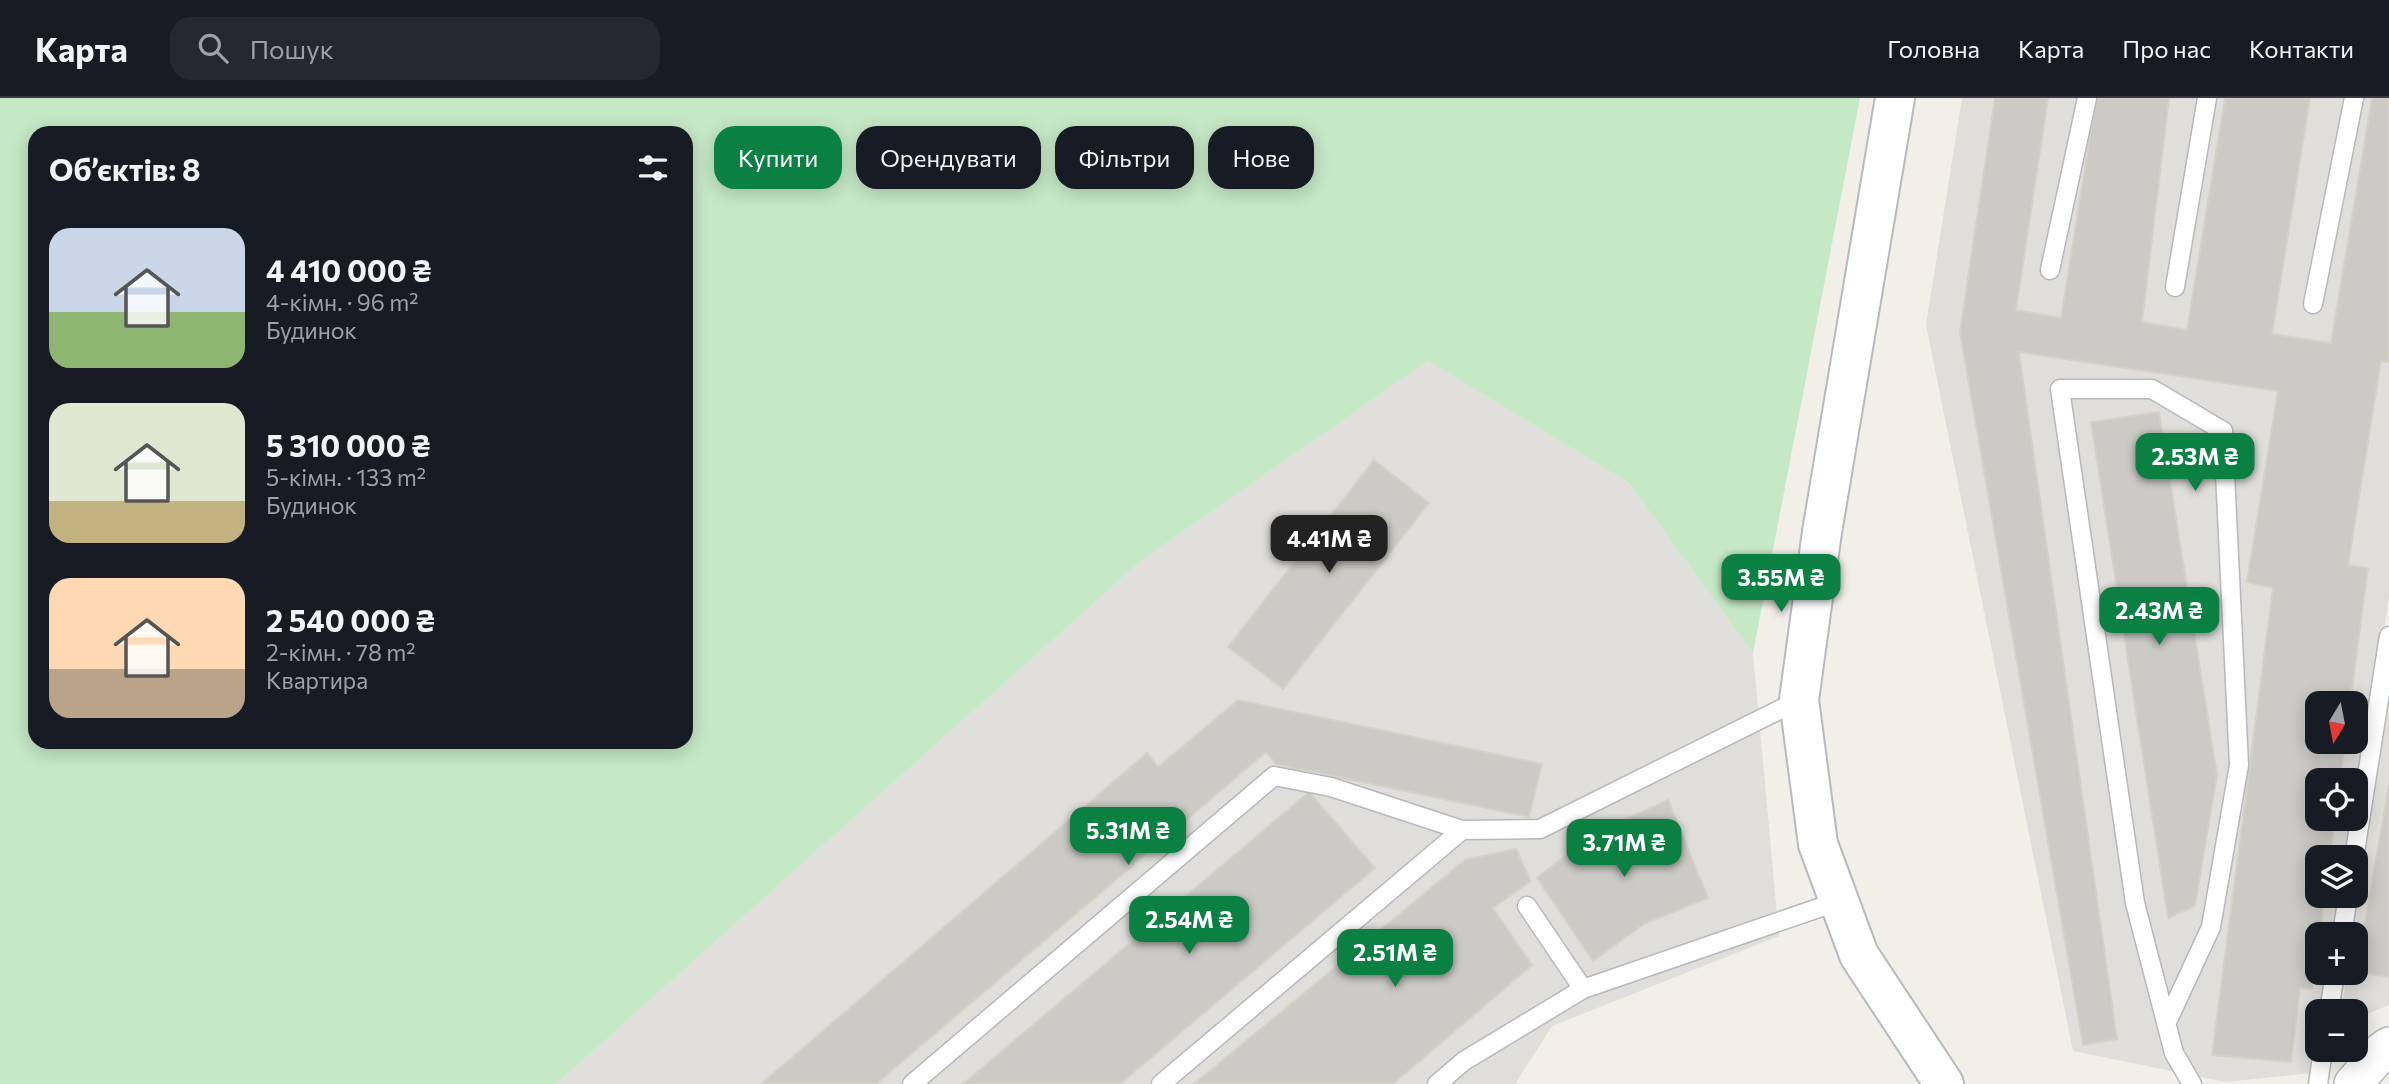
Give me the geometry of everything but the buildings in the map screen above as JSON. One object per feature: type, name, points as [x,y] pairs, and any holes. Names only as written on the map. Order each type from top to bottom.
[{"type":"street","points":[[1895,98],[1822,532],[1799,700],[1818,844],[1859,955],[1944,1084]]},
{"type":"street","points":[[2353,1084],[2389,1046]]},
{"type":"lane","points":[[2050,270],[2087,98]]},
{"type":"lane","points":[[2175,287],[2207,98]]},
{"type":"lane","points":[[2314,304],[2354,98]]},
{"type":"lane","points":[[2167,1022],[2211,927],[2239,765],[2223,431],[2152,389],[2060,389],[2135,903],[2174,1053],[2192,1084]]},
{"type":"lane","points":[[2356,845],[2389,636]]},
{"type":"lane","points":[[912,1084],[1274,776],[1331,787],[1462,830],[1540,829],[1799,700]]},
{"type":"lane","points":[[1161,1084],[1462,830]]},
{"type":"lane","points":[[1437,1084],[1464,1061],[1583,989],[1839,901]]},
{"type":"lane","points":[[1527,906],[1583,989]]},
{"type":"lane","points":[[2318,1084],[2321,1062]]},
{"type":"shaded area","points":[[1962,98],[2389,98],[2389,597],[2368,731],[2368,691],[2305,691],[2305,754],[2364,754],[2362,768],[2305,768],[2305,831],[2352,831],[2350,845],[2305,845],[2305,908],[2339,908],[2337,922],[2305,922],[2305,985],[2327,985],[2325,999],[2305,999],[2305,1062],[2315,1062],[2313,1073],[2226,1082],[2073,1051],[1926,325]]},
{"type":"shaded area","points":[[1428,361],[1629,483],[1753,653],[1779,936],[1552,1026],[1515,1084],[556,1084],[1142,560]]},
{"type":"shaded area","points":[[2389,685],[2389,1005],[2368,1014],[2368,999],[2343,999],[2345,985],[2368,985],[2368,922],[2354,922],[2356,908],[2368,908],[2368,845],[2365,845]]},
{"type":"green space","points":[[0,98],[1860,98],[1753,653],[1629,483],[1428,361],[1142,560],[556,1084],[0,1084]]}]
